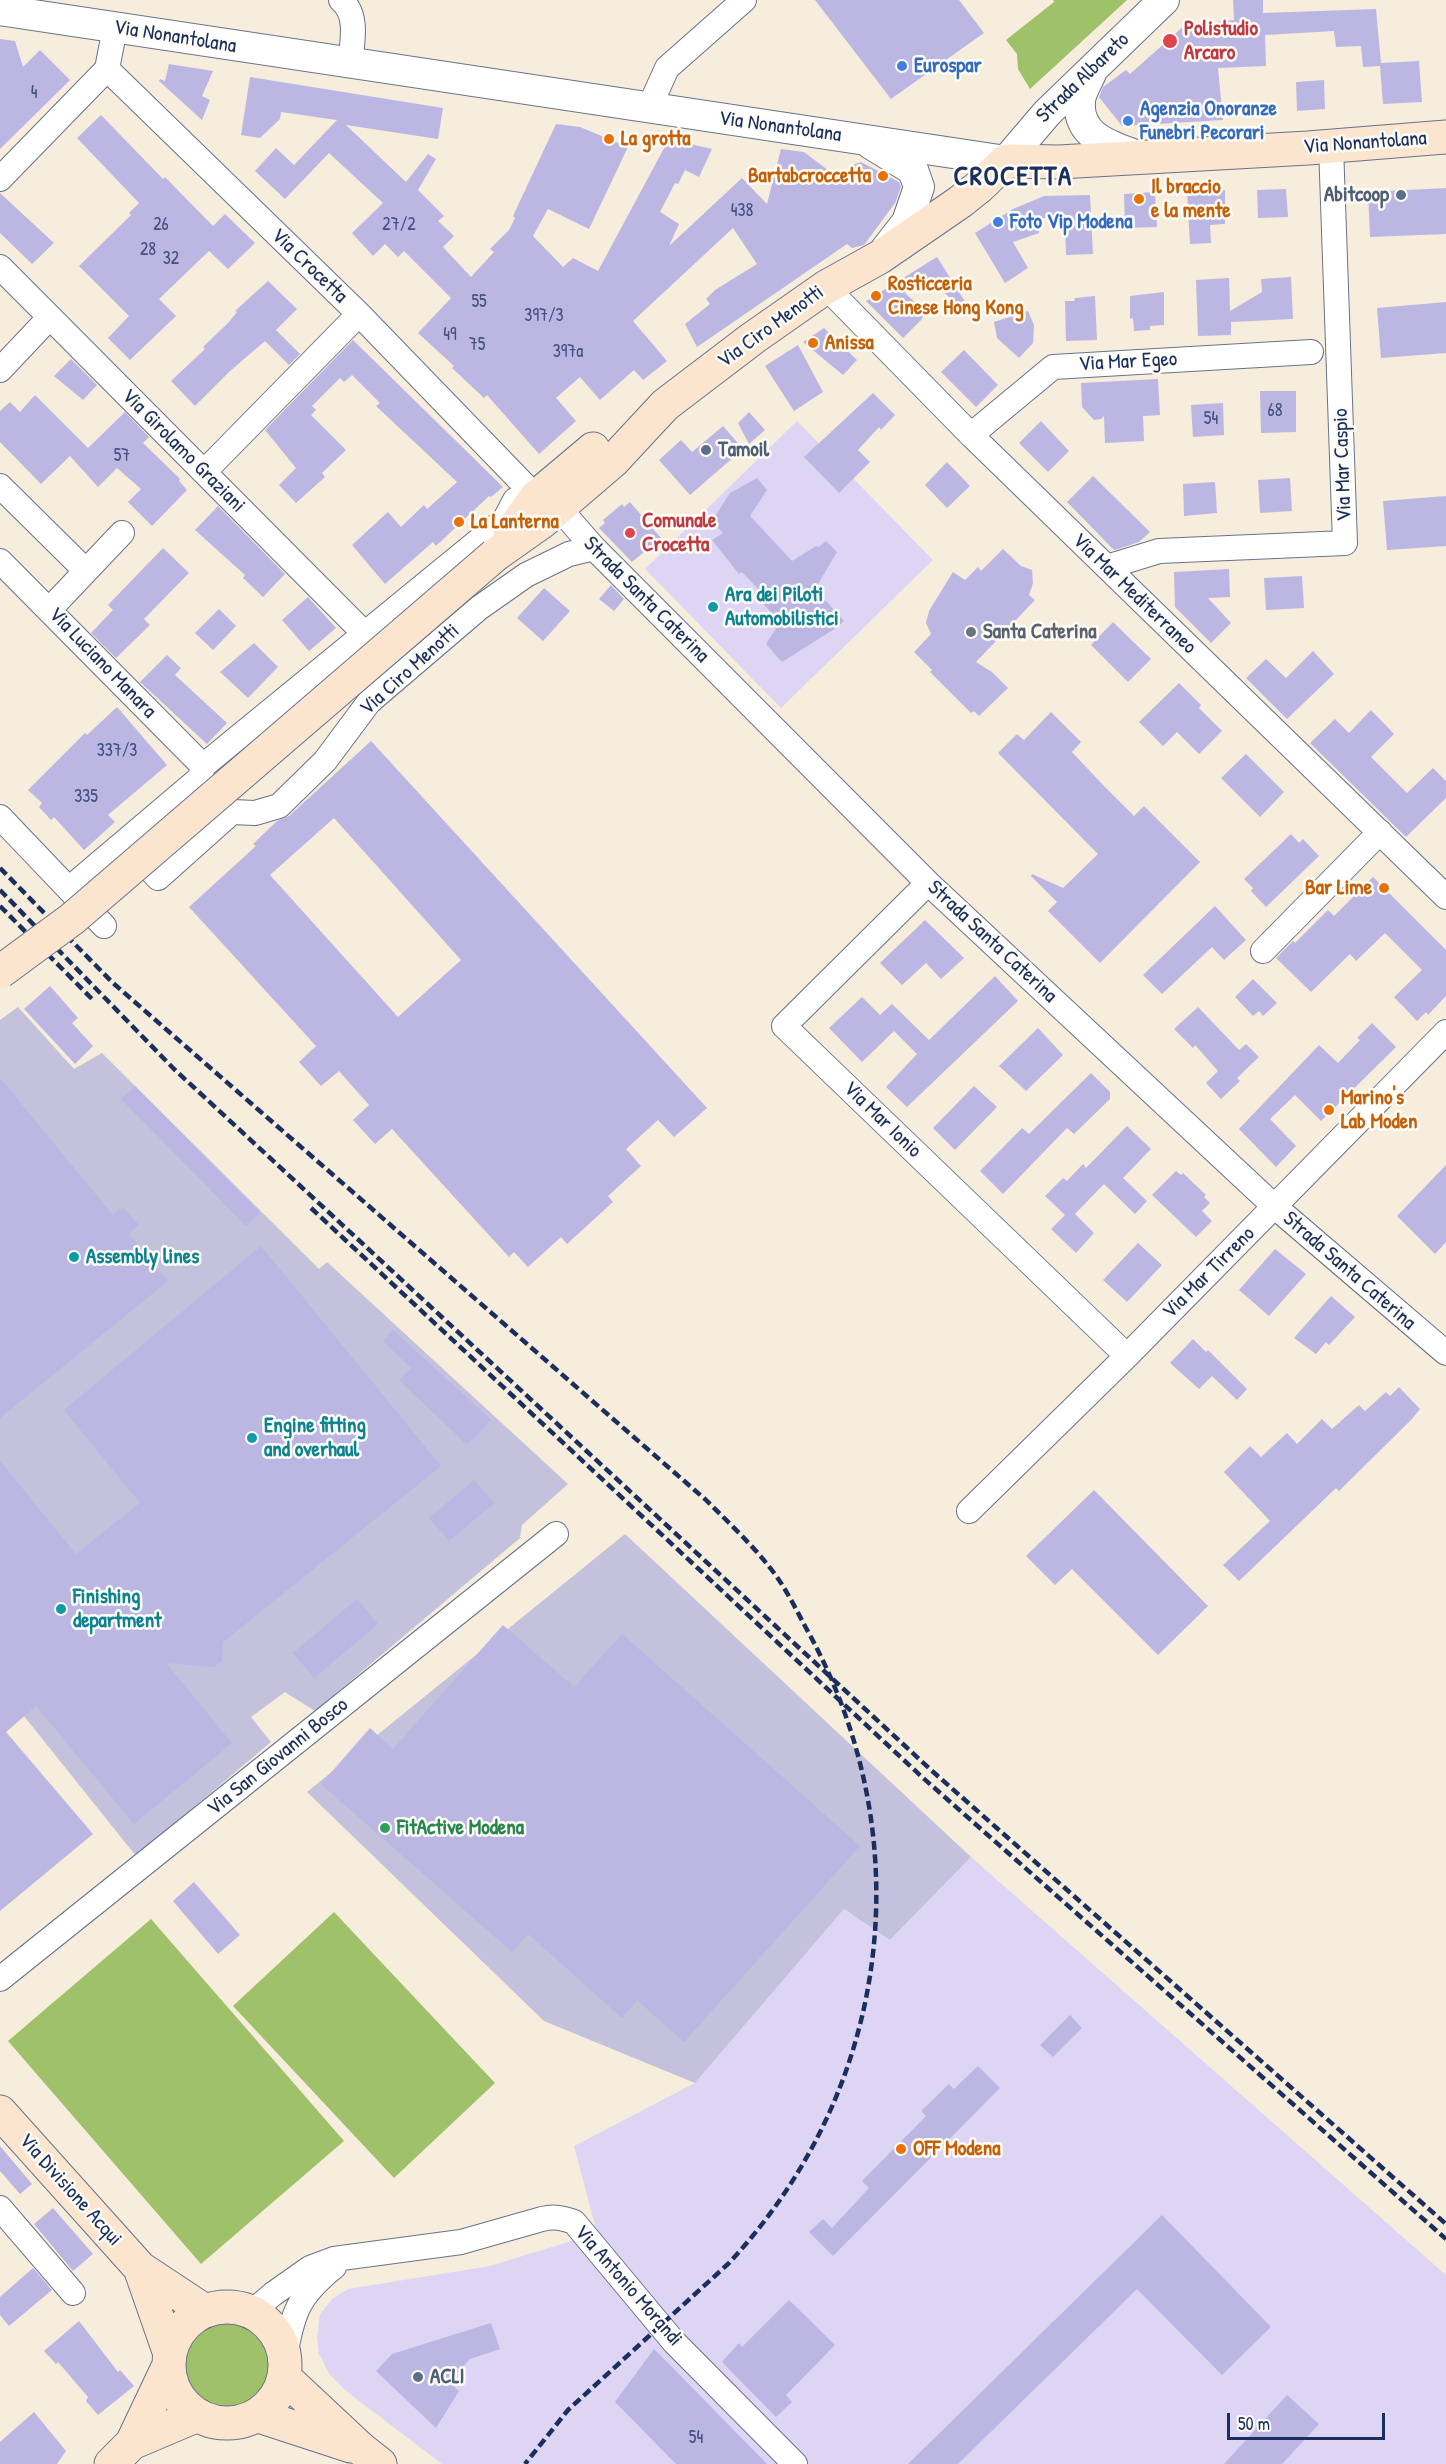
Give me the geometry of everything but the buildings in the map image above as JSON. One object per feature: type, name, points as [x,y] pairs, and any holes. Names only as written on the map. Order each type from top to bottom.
[{"type":"main road","name":"Via Nonantolana","points":[[1006,160],[1059,162],[1140,158],[1446,137]]},
{"type":"main road","name":"Via Ciro Menotti","points":[[0,972],[72,919],[495,555],[539,496],[613,461],[665,405],[753,338],[826,287],[880,257],[980,186],[1006,160]]},
{"type":"main road","name":"Via Divisione Acqui","points":[[0,2112],[140,2268],[206,2311]]},
{"type":"main road","name":"Via Divisione Acqui","points":[[140,2268],[170,2360]]},
{"type":"main road","points":[[122,2454],[170,2360],[181,2330],[194,2317],[216,2308],[235,2307],[252,2312],[269,2325],[280,2341],[284,2367],[273,2401],[256,2415],[232,2422],[219,2422],[198,2415],[179,2397],[173,2386],[170,2360]]},
{"type":"main road","points":[[284,2367],[371,2457]]},
{"type":"main road","points":[[122,2454],[198,2415]]},
{"type":"main road","points":[[256,2415],[371,2457]]},
{"type":"street","points":[[341,0],[346,4],[353,23],[350,63]]},
{"type":"street","points":[[650,108],[667,68],[744,0]]},
{"type":"street","name":"Strada Albareto","points":[[1006,160],[1027,133],[1164,0]]},
{"type":"street","name":"Via Nonantolana","points":[[0,10],[1006,160]]},
{"type":"street","points":[[0,179],[107,69],[115,28]]},
{"type":"street","name":"Via Crocetta","points":[[107,69],[359,314],[539,496]]},
{"type":"street","name":"Via Nonantolana","points":[[1093,69],[1079,101],[1082,123],[1096,139],[1140,158]]},
{"type":"street","name":"Via Ciro Menotti","points":[[861,138],[913,170],[919,187],[907,222],[880,257]]},
{"type":"street","name":"Via Mar Caspio","points":[[1107,567],[1159,551],[1345,543],[1331,146]]},
{"type":"street","name":"Via Girolamo Graziani","points":[[0,267],[366,635]]},
{"type":"street","name":"Via Mar Mediterraneo","points":[[826,287],[971,435],[1446,897]]},
{"type":"street","points":[[204,472],[359,314]]},
{"type":"street","points":[[0,370],[50,317]]},
{"type":"street","name":"Via Mar Egeo","points":[[971,435],[1053,367],[1311,352]]},
{"type":"street","points":[[0,486],[86,571]]},
{"type":"street","name":"Via Ciro Menotti","points":[[69,889],[202,772],[505,519],[539,496]]},
{"type":"street","name":"Strada Santa Caterina","points":[[539,496],[594,548],[928,883],[1274,1206],[1446,1353]]},
{"type":"street","points":[[50,609],[122,533]]},
{"type":"street","name":"Via Ciro Menotti","points":[[232,812],[255,813],[279,806],[325,761],[369,702],[479,608],[525,575],[569,554],[594,548]]},
{"type":"street","name":"Via Luciano Manara","points":[[0,561],[50,609],[202,772]]},
{"type":"street","points":[[124,842],[158,878],[232,812],[202,772]]},
{"type":"street","points":[[0,817],[104,926]]},
{"type":"street","points":[[1263,951],[1380,832]]},
{"type":"street","name":"Via Mar Ionio","points":[[928,883],[784,1026],[1127,1356]]},
{"type":"street","name":"Via Mar Tirreno","points":[[969,1510],[1127,1356],[1446,1032]]},
{"type":"street","name":"Via San Giovanni Bosco","points":[[0,1979],[556,1534]]},
{"type":"street","points":[[0,2208],[73,2293]]},
{"type":"street","name":"Via Antonio Morandi","points":[[252,2312],[310,2268],[347,2257],[461,2242],[551,2217],[574,2222],[674,2342],[795,2464]]},
{"type":"street","points":[[284,2367],[294,2311],[310,2288],[347,2257]]},
{"type":"shaded area","points":[[797,421],[933,560],[781,708],[645,569]]},
{"type":"shaded area","points":[[18,1007],[74,1069],[102,1053],[319,1269],[327,1262],[568,1484],[522,1525],[520,1538],[315,1711],[285,1692],[251,1717],[271,1742],[136,1856],[0,1686],[0,1020]]},
{"type":"shaded area","points":[[625,1534],[971,1857],[890,1940],[844,1909],[695,2083],[544,2021],[307,1792]]},
{"type":"shaded area","points":[[971,1857],[1446,2275],[1446,2464],[442,2464],[346,2391],[330,2375],[319,2354],[317,2338],[320,2314],[332,2299],[348,2289],[490,2266],[597,2233],[574,2146],[695,2083],[844,1909],[890,1940]]},
{"type":"green space","points":[[1053,0],[1127,0],[1030,89],[1018,69],[1017,54],[1006,40],[1054,2]]},
{"type":"green space","points":[[334,1912],[495,2083],[394,2178],[233,2006]]},
{"type":"green space","points":[[151,1919],[344,2141],[201,2264],[8,2041]]},
{"type":"green space","points":[[227,2318],[245,2321],[261,2332],[272,2348],[275,2366],[272,2384],[261,2400],[245,2411],[227,2414],[209,2411],[193,2400],[182,2384],[179,2366],[182,2348],[193,2332],[209,2321]]},
{"type":"railway","points":[[0,868],[113,983],[706,1500],[743,1537],[781,1583],[806,1628],[843,1708],[866,1791],[876,1875],[872,1959],[856,2041],[826,2120],[783,2195],[728,2264],[568,2410],[525,2464]]},
{"type":"railway","points":[[0,890],[174,1069],[931,1770],[1446,2224]]},
{"type":"railway","points":[[0,906],[92,999]]},
{"type":"railway","points":[[311,1208],[922,1777],[1446,2239]]},
{"type":"place","name":"Polistudio Arcaro","points":[[1170,41]]},
{"type":"place","name":"Eurospar","points":[[902,66]]},
{"type":"place","name":"Agenzia Onoranze Funebri Pecorari","points":[[1128,121]]},
{"type":"place","name":"La grotta","points":[[609,139]]},
{"type":"place","name":"Bartabcroccetta","points":[[883,176]]},
{"type":"place","name":"Abitcoop","points":[[1401,195]]},
{"type":"place","name":"Il braccio e la mente","points":[[1139,199]]},
{"type":"place","name":"Foto Vip Modena","points":[[998,222]]},
{"type":"place","name":"Rosticceria Cinese Hong Kong","points":[[876,296]]},
{"type":"place","name":"Anissa","points":[[813,343]]},
{"type":"place","name":"Tamoil","points":[[706,450]]},
{"type":"place","name":"La Lanterna","points":[[459,522]]},
{"type":"place","name":"Comunale Crocetta","points":[[630,533]]},
{"type":"place","name":"Ara dei Piloti Automobilistici","points":[[713,607]]},
{"type":"place","name":"Santa Caterina","points":[[971,632]]},
{"type":"place","name":"Bar Lime","points":[[1384,888]]},
{"type":"place","name":"Marino's Lab Moden","points":[[1329,1110]]},
{"type":"place","name":"Assembly lines","points":[[74,1257]]},
{"type":"place","name":"Engine fitting and overhaul","points":[[252,1438]]},
{"type":"place","name":"Finishing department","points":[[61,1609]]},
{"type":"place","name":"FitActive Modena","points":[[385,1828]]},
{"type":"place","name":"OFF Modena","points":[[901,2149]]},
{"type":"place","name":"ACLI","points":[[418,2377]]},
{"type":"district","name":"CROCETTA","points":[[1013,178]]}]
